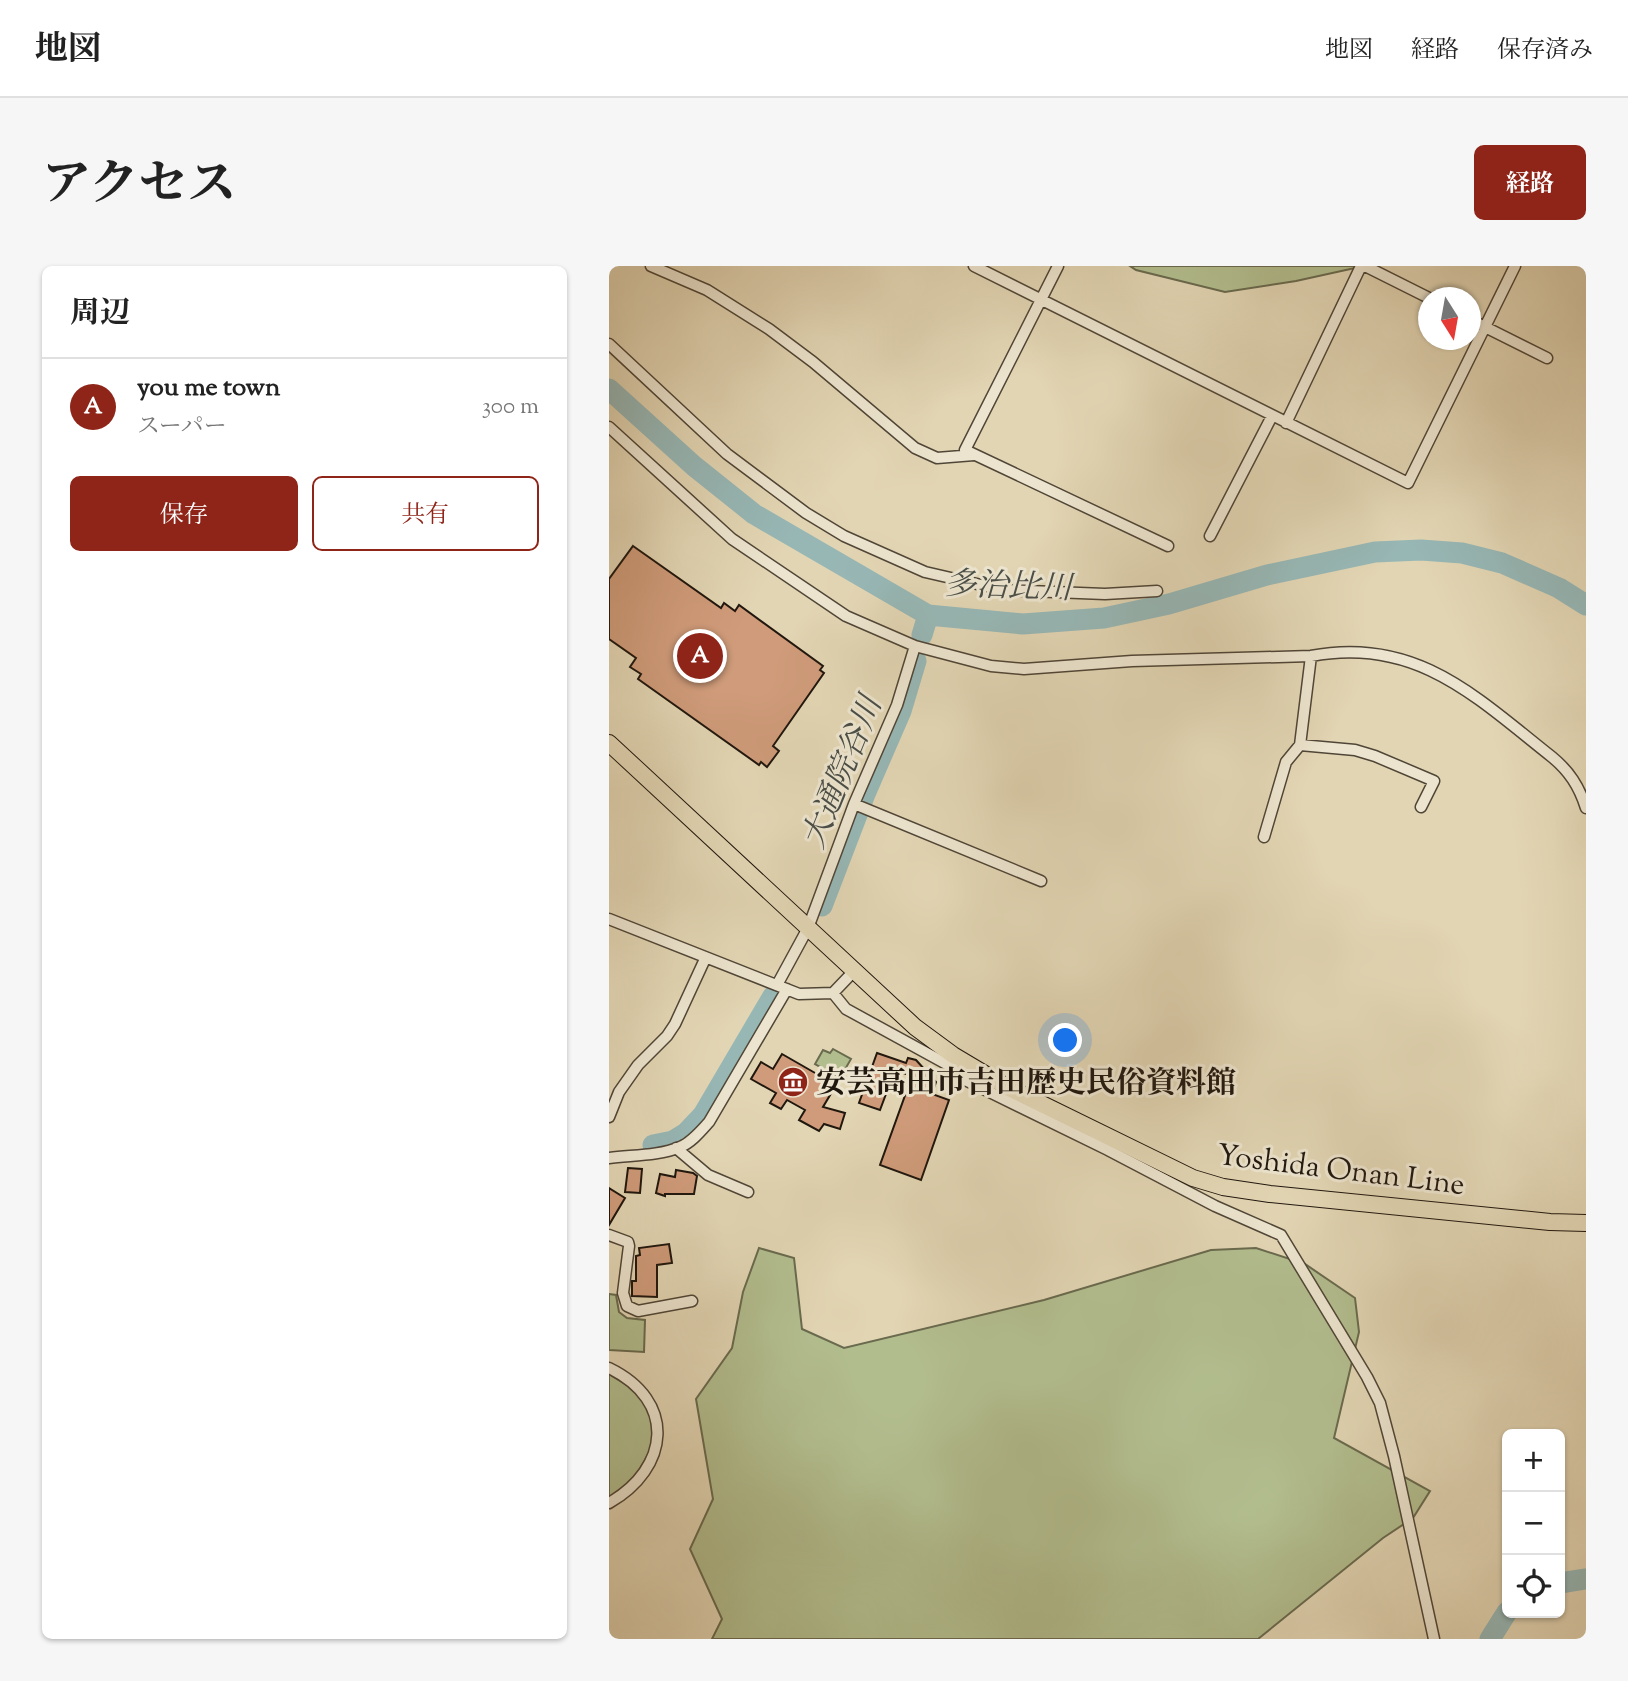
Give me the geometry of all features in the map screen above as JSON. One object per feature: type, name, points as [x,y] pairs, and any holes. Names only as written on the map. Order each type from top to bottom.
[{"type":"main road","name":"Yoshida Onan Line","points":[[609,743],[915,1027],[953,1055],[1005,1086],[1193,1178],[1223,1186],[1270,1194],[1550,1222],[1586,1223]]},
{"type":"street","points":[[651,266],[706,290],[769,329],[925,454],[937,458],[976,455]]},
{"type":"street","points":[[974,266],[1408,483],[1515,266]]},
{"type":"street","points":[[1058,266],[965,450],[1168,546]]},
{"type":"street","points":[[1286,423],[1363,266],[1418,293]]},
{"type":"street","points":[[1481,325],[1547,358]]},
{"type":"street","points":[[609,344],[727,454],[806,513],[844,537],[925,572],[1003,590],[1105,594],[1157,591]]},
{"type":"street","points":[[1210,536],[1272,416]]},
{"type":"street","points":[[609,427],[732,539],[846,616],[915,646],[991,666],[1024,669],[1132,661],[1311,656],[1325,653],[1399,657],[1449,678],[1563,766],[1580,789],[1586,808]]},
{"type":"street","points":[[609,1158],[682,1147],[709,1122],[782,987],[808,928],[854,804],[897,705],[915,646]]},
{"type":"street","points":[[1264,837],[1286,762],[1300,746],[1311,656]]},
{"type":"street","points":[[1300,746],[1355,750],[1434,781],[1421,807]]},
{"type":"street","points":[[854,804],[1041,881]]},
{"type":"street","points":[[609,919],[799,994],[833,993],[855,970]]},
{"type":"street","points":[[609,1117],[612,1100],[638,1065],[671,1030],[705,958]]},
{"type":"street","points":[[833,993],[846,1009],[963,1073],[963,1079],[1215,1206],[1281,1235],[1380,1403],[1434,1639]]},
{"type":"street","points":[[676,1148],[708,1175],[748,1192]]},
{"type":"street","points":[[609,1235],[628,1242],[624,1293],[627,1306],[638,1311],[692,1301]]},
{"type":"street","points":[[609,1368],[641,1389],[654,1409],[659,1436],[654,1457],[643,1477],[623,1495],[609,1503]]},
{"type":"green space","points":[[1130,266],[1364,266],[1296,281],[1225,292],[1136,270]]},
{"type":"green space","points":[[833,1049],[851,1059],[840,1078],[815,1064],[823,1050],[830,1053]]},
{"type":"green space","points":[[759,1248],[794,1258],[802,1329],[844,1348],[1044,1300],[1211,1250],[1256,1248],[1305,1264],[1355,1298],[1359,1332],[1334,1438],[1430,1491],[1413,1518],[1383,1538],[1258,1639],[712,1639],[722,1619],[690,1549],[713,1499],[696,1399],[732,1348],[743,1292]]},
{"type":"green space","points":[[609,1294],[616,1295],[619,1312],[627,1318],[645,1320],[644,1352],[609,1350]]},
{"type":"green space","points":[[609,1374],[638,1392],[650,1411],[654,1444],[634,1479],[609,1498]]},
{"type":"building","points":[[633,546],[721,608],[724,603],[735,611],[739,605],[823,666],[820,670],[824,673],[773,746],[779,751],[767,767],[761,762],[759,765],[638,679],[641,674],[630,667],[636,658],[609,639],[609,579]]},
{"type":"building","points":[[877,1053],[906,1063],[908,1058],[916,1060],[936,1082],[932,1094],[949,1100],[921,1180],[880,1165],[912,1076],[895,1070],[880,1110],[859,1103]]},
{"type":"building","points":[[782,1054],[836,1085],[823,1107],[845,1113],[840,1129],[824,1124],[819,1131],[799,1120],[805,1110],[787,1100],[781,1109],[770,1103],[776,1093],[751,1079],[761,1062],[773,1069]]},
{"type":"building","points":[[628,1168],[642,1169],[640,1193],[625,1192]]},
{"type":"building","points":[[676,1170],[697,1176],[694,1194],[665,1196],[656,1193],[660,1174],[675,1177]]},
{"type":"building","points":[[609,1188],[625,1198],[609,1225]]},
{"type":"building","points":[[669,1244],[672,1263],[657,1265],[657,1297],[632,1296],[632,1281],[636,1281],[636,1256],[640,1255],[639,1248]]},
{"type":"waterway","name":"多治比川","points":[[609,389],[694,466],[754,514],[928,615],[1023,624],[1104,618],[1169,604],[1267,575],[1375,552],[1421,550],[1462,553],[1502,563],[1559,588],[1586,605]]},
{"type":"waterway","name":"大通院谷川","points":[[922,635],[928,615]]},
{"type":"waterway","name":"大通院谷川","points":[[822,906],[865,794],[901,711],[916,661]]},
{"type":"waterway","name":"大通院谷川","points":[[653,1145],[673,1141],[686,1133],[703,1115],[773,996]]},
{"type":"waterway","points":[[1565,1582],[1586,1579]]},
{"type":"waterway","points":[[1490,1639],[1503,1618]]},
{"type":"place","name":"you me town","points":[[700,656]]},
{"type":"place","name":"安芸高田市吉田歴史民俗資料館","points":[[793,1082]]}]
